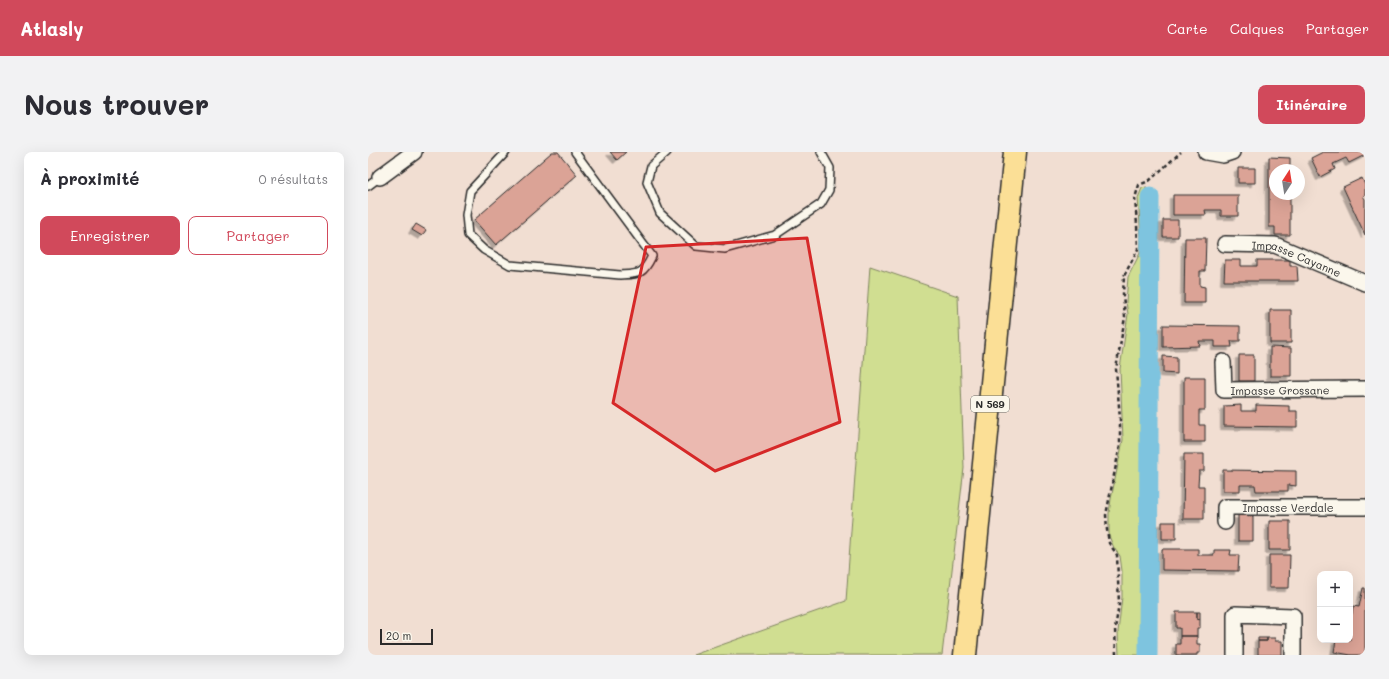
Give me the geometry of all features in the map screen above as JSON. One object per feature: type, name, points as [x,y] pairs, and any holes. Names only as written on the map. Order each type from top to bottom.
[{"type":"main road","name":"N 569","points":[[965,655],[1015,152]]},
{"type":"street","points":[[380,178],[414,152]]},
{"type":"street","points":[[1206,152],[1223,155],[1232,152]]},
{"type":"street","name":"Impasse Cayanne","points":[[1225,244],[1275,245],[1365,283]]},
{"type":"street","name":"Impasse Grossane","points":[[1223,362],[1224,390],[1365,389]]},
{"type":"street","name":"Impasse Verdale","points":[[1225,522],[1225,507],[1365,507]]},
{"type":"street","points":[[1235,655],[1235,614],[1293,616],[1294,655]]},
{"type":"lane","points":[[506,152],[470,191],[466,215],[468,235],[484,250],[510,265],[620,275],[637,274],[647,267],[652,256],[575,152]]},
{"type":"lane","points":[[667,152],[651,166],[647,182],[660,213],[696,246],[725,249],[775,235],[821,204],[829,190],[830,168],[821,152]]},
{"type":"lane","points":[[368,186],[380,178]]},
{"type":"path","points":[[1116,655],[1115,629],[1119,604],[1117,555],[1109,543],[1106,530],[1106,515],[1120,445],[1120,419],[1116,369],[1125,317],[1123,294],[1124,276],[1138,249],[1135,198],[1139,185],[1149,180],[1181,152]]},
{"type":"highlighted area","points":[[807,238],[840,422],[715,471],[613,403],[646,247]]},
{"type":"green space","points":[[1146,187],[1142,291],[1140,655],[1119,655],[1118,632],[1122,597],[1122,571],[1120,556],[1114,548],[1109,536],[1109,513],[1123,440],[1120,369],[1128,314],[1126,302],[1128,277],[1140,253],[1141,238],[1138,198],[1142,188]]},
{"type":"green space","points":[[870,266],[958,296],[964,468],[942,655],[693,655],[846,601]]},
{"type":"building","points":[[552,152],[558,152],[577,175],[496,245],[474,220]]},
{"type":"building","points":[[610,152],[626,152],[617,160]]},
{"type":"building","points":[[1323,152],[1365,152],[1365,155],[1349,163],[1346,158],[1333,164],[1335,169],[1320,177],[1311,158]]},
{"type":"building","points":[[1269,157],[1290,158],[1290,164],[1269,164]]},
{"type":"building","points":[[1238,168],[1255,168],[1255,183],[1238,183]]},
{"type":"building","points":[[1362,178],[1365,185],[1365,195],[1363,196],[1365,199],[1365,235],[1343,187]]},
{"type":"building","points":[[1173,195],[1238,195],[1238,216],[1221,216],[1221,210],[1205,210],[1206,215],[1173,215]]},
{"type":"building","points":[[1269,200],[1290,200],[1290,235],[1275,235],[1275,227],[1269,227]]},
{"type":"building","points":[[1163,220],[1178,220],[1178,237],[1163,237]]},
{"type":"building","points":[[416,224],[426,230],[422,236],[412,230]]},
{"type":"building","points":[[1185,238],[1206,238],[1205,271],[1200,271],[1200,286],[1205,287],[1205,303],[1184,303]]},
{"type":"building","points":[[1225,260],[1241,260],[1241,266],[1257,266],[1257,260],[1290,260],[1290,266],[1297,266],[1298,281],[1224,281]]},
{"type":"building","points":[[1270,310],[1291,310],[1291,343],[1270,343]]},
{"type":"building","points":[[1163,325],[1240,326],[1240,341],[1231,341],[1232,347],[1215,347],[1215,341],[1199,341],[1200,346],[1163,347]]},
{"type":"building","points":[[1270,347],[1291,348],[1291,376],[1270,376]]},
{"type":"building","points":[[1239,355],[1254,355],[1254,381],[1239,381]]},
{"type":"building","points":[[1163,356],[1177,357],[1177,374],[1163,373]]},
{"type":"building","points":[[1184,377],[1205,377],[1205,410],[1199,410],[1199,425],[1205,425],[1205,442],[1184,442]]},
{"type":"building","points":[[1241,405],[1241,411],[1256,411],[1256,405],[1289,406],[1289,411],[1297,411],[1297,427],[1224,426],[1224,406]]},
{"type":"building","points":[[1184,454],[1204,454],[1204,471],[1199,471],[1198,486],[1204,486],[1204,519],[1183,519]]},
{"type":"building","points":[[1223,470],[1296,471],[1296,486],[1288,485],[1288,491],[1256,491],[1255,485],[1240,485],[1240,491],[1223,491]]},
{"type":"building","points":[[1238,515],[1253,516],[1253,541],[1238,541]]},
{"type":"building","points":[[1269,521],[1290,521],[1290,550],[1269,550]]},
{"type":"building","points":[[1162,522],[1176,522],[1176,539],[1162,539]]},
{"type":"building","points":[[1162,549],[1198,549],[1198,555],[1214,555],[1214,550],[1231,550],[1230,555],[1239,555],[1238,571],[1162,570]]},
{"type":"building","points":[[1269,555],[1290,555],[1289,588],[1269,588]]},
{"type":"building","points":[[1363,588],[1365,588],[1365,655],[1351,655],[1334,652],[1336,643],[1353,643],[1353,606],[1359,607]]},
{"type":"building","points":[[1176,612],[1197,612],[1197,620],[1200,619],[1200,628],[1197,628],[1197,636],[1180,636],[1180,628],[1176,628]]},
{"type":"building","points":[[1197,612],[1200,612],[1200,619],[1197,620]]},
{"type":"building","points":[[1180,636],[1197,636],[1197,644],[1200,644],[1200,653],[1197,653],[1197,655],[1176,655],[1176,644],[1180,644]]},
{"type":"building","points":[[1258,638],[1267,638],[1267,641],[1258,641]]},
{"type":"building","points":[[1267,638],[1275,638],[1275,641],[1282,641],[1282,655],[1258,655],[1258,641],[1267,641]]},
{"type":"waterway","points":[[1148,655],[1150,197]]}]
